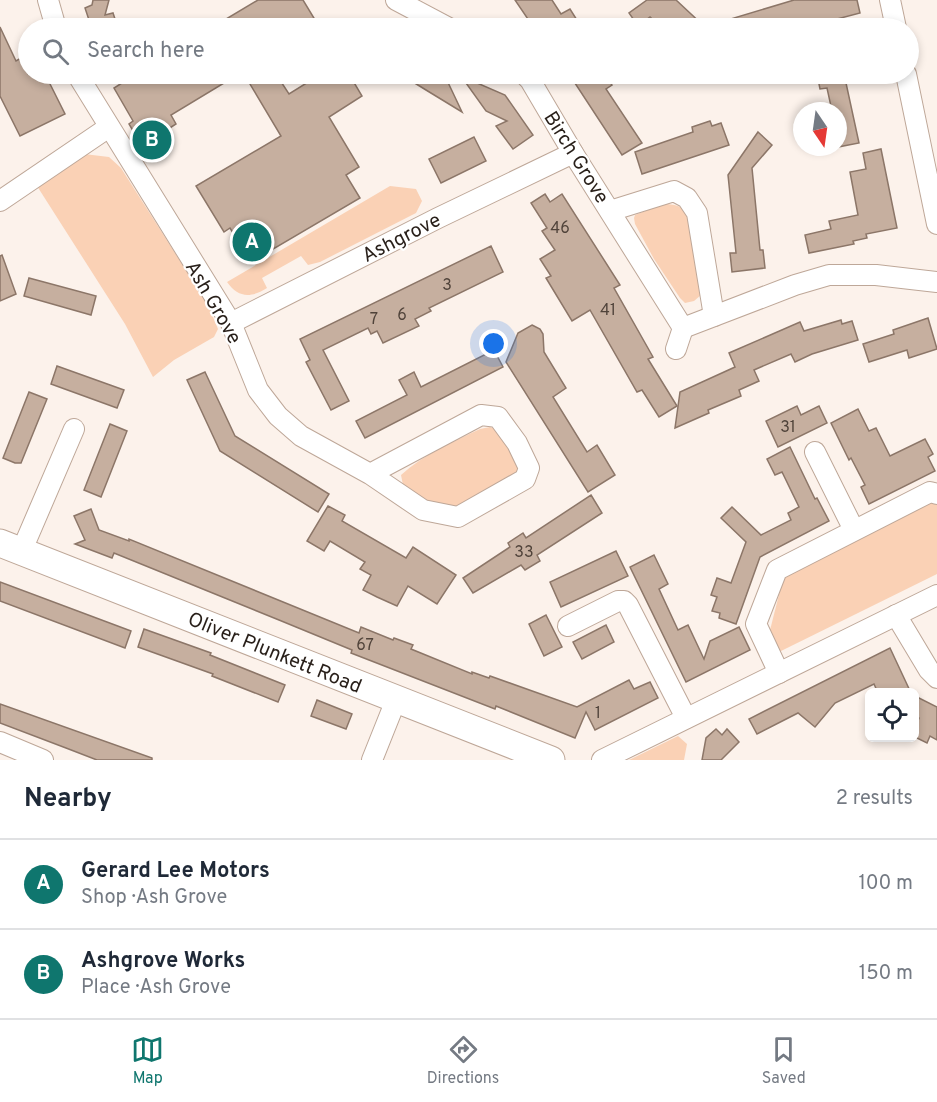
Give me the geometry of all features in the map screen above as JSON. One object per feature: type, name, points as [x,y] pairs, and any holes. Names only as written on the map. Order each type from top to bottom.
[{"type":"street","points":[[48,0],[53,18]]},
{"type":"street","points":[[396,0],[430,18]]},
{"type":"street","points":[[890,0],[894,18]]},
{"type":"street","name":"Ash Grove","points":[[83,84],[231,323],[258,390],[278,416],[301,436],[370,474],[423,510],[458,517],[525,479],[529,468],[517,443],[498,417],[481,415],[370,474]]},
{"type":"street","name":"Birch Grove","points":[[532,84],[683,328]]},
{"type":"street","points":[[908,84],[937,224]]},
{"type":"street","points":[[0,201],[109,127]]},
{"type":"street","name":"Ashgrove","points":[[231,323],[438,218],[573,153]]},
{"type":"street","name":"Birch Grove","points":[[610,211],[674,191],[687,198],[697,213],[714,316]]},
{"type":"street","points":[[676,349],[683,328],[795,285],[829,275],[876,275],[937,282]]},
{"type":"street","points":[[11,546],[74,429]]},
{"type":"street","points":[[815,452],[854,530]]},
{"type":"street","points":[[779,673],[756,624],[777,570],[930,492],[937,494]]},
{"type":"street","name":"Oliver Plunkett Road","points":[[11,546],[551,760]]},
{"type":"street","points":[[602,760],[937,595]]},
{"type":"street","points":[[568,626],[618,601],[624,601],[686,718]]},
{"type":"street","points":[[896,615],[929,670],[937,678]]},
{"type":"street","points":[[372,760],[396,700]]},
{"type":"street","points":[[0,742],[43,760]]},
{"type":"shaded area","points":[[84,154],[109,157],[121,168],[208,305],[218,329],[214,337],[174,360],[153,377],[125,324],[37,186]]},
{"type":"shaded area","points":[[390,186],[416,189],[422,201],[416,213],[320,262],[308,265],[301,256],[262,278],[267,288],[256,294],[240,294],[227,282]]},
{"type":"shaded area","points":[[663,204],[678,206],[691,214],[701,295],[694,301],[685,303],[680,298],[654,259],[635,224],[635,215]]},
{"type":"shaded area","points":[[490,427],[500,434],[509,447],[516,461],[518,473],[456,509],[432,506],[404,490],[401,475],[410,468],[449,444],[480,429]]},
{"type":"shaded area","points":[[937,500],[937,574],[779,652],[769,634],[784,575]]},
{"type":"shaded area","points":[[678,736],[687,744],[684,760],[629,760]]},
{"type":"building","points":[[93,0],[109,0],[105,15],[113,13],[115,18],[88,18],[85,8],[92,5]]},
{"type":"building","points":[[258,0],[303,0],[314,18],[228,18]]},
{"type":"building","points":[[515,0],[552,0],[561,14],[570,9],[576,18],[527,18]]},
{"type":"building","points":[[647,0],[676,0],[695,18],[632,18],[629,13]]},
{"type":"building","points":[[794,0],[857,0],[860,13],[841,18],[734,18]]},
{"type":"building","points":[[0,27],[16,61],[18,60],[18,84],[50,84],[65,114],[20,136],[0,96]]},
{"type":"building","points":[[120,84],[222,84],[171,115],[176,124],[162,133],[171,147],[150,160],[129,124],[133,121],[114,88]]},
{"type":"building","points":[[250,84],[282,84],[289,94],[305,84],[355,84],[362,96],[329,117],[359,167],[346,175],[360,198],[251,262],[230,228],[224,232],[196,186],[281,136]]},
{"type":"building","points":[[416,84],[449,84],[462,112]]},
{"type":"building","points":[[467,84],[480,84],[505,95],[533,135],[513,149],[496,126],[507,121],[486,111]]},
{"type":"building","points":[[576,84],[612,85],[606,89],[642,143],[622,155]]},
{"type":"building","points":[[819,84],[846,84],[859,143],[847,145],[847,102],[830,102],[827,88],[820,89]]},
{"type":"building","points":[[710,121],[712,126],[721,123],[729,145],[642,174],[635,152],[693,132],[692,127]]},
{"type":"building","points":[[758,132],[772,145],[752,168],[760,250],[763,250],[765,268],[732,272],[730,253],[736,253],[728,175]]},
{"type":"building","points":[[474,137],[486,161],[441,183],[429,159]]},
{"type":"building","points":[[881,149],[897,228],[866,234],[867,238],[853,241],[854,244],[809,253],[805,235],[831,229],[829,221],[858,215],[850,172],[866,169],[863,153]]},
{"type":"building","points":[[545,194],[550,202],[562,194],[620,285],[614,288],[653,357],[648,359],[677,406],[659,417],[642,390],[637,392],[590,310],[572,321],[546,278],[551,276],[540,259],[555,250],[542,231],[547,228],[531,203]]},
{"type":"building","points":[[491,246],[503,272],[429,308],[431,311],[415,319],[419,326],[383,343],[377,331],[371,334],[368,328],[323,350],[349,401],[331,410],[306,362],[310,360],[300,339]]},
{"type":"building","points":[[2,255],[16,294],[0,301],[0,256]]},
{"type":"building","points":[[29,278],[96,296],[91,315],[24,296]]},
{"type":"building","points":[[928,318],[937,349],[909,358],[907,350],[869,362],[863,344],[894,334],[893,330]]},
{"type":"building","points":[[841,320],[842,324],[852,321],[858,340],[812,354],[795,362],[791,354],[754,370],[759,381],[739,390],[741,396],[675,428],[680,392],[735,367],[729,353],[800,322],[804,331]]},
{"type":"building","points":[[532,325],[540,329],[543,334],[544,352],[566,388],[553,397],[587,452],[597,445],[615,475],[588,492],[506,362],[518,333]]},
{"type":"building","points":[[494,350],[503,367],[365,438],[356,421],[407,395],[399,380],[414,372],[421,387]]},
{"type":"building","points":[[57,366],[124,390],[117,408],[51,384]]},
{"type":"building","points":[[205,372],[235,436],[329,494],[318,512],[220,451],[187,380]]},
{"type":"building","points":[[29,392],[47,399],[21,463],[15,463],[3,458]]},
{"type":"building","points":[[797,406],[801,415],[819,406],[827,423],[778,447],[766,421]]},
{"type":"building","points":[[858,409],[869,431],[876,428],[890,456],[925,439],[933,454],[928,457],[935,471],[869,504],[861,487],[865,485],[851,458],[849,460],[831,423]]},
{"type":"building","points":[[110,424],[127,431],[101,497],[84,490]]},
{"type":"building","points":[[790,447],[815,499],[817,498],[829,521],[760,557],[736,624],[719,618],[720,613],[712,611],[717,597],[711,595],[717,578],[731,583],[746,542],[721,518],[732,507],[761,535],[791,520],[788,513],[799,507],[782,472],[775,475],[767,459]]},
{"type":"building","points":[[591,495],[602,513],[537,555],[540,561],[525,570],[521,565],[473,593],[463,578],[510,547],[508,543],[523,533],[526,538]]},
{"type":"building","points":[[328,506],[345,515],[342,521],[406,558],[413,547],[456,575],[437,604],[408,586],[397,606],[377,597],[363,590],[371,575],[360,569],[365,562],[330,541],[324,551],[307,541]]},
{"type":"building","points":[[91,509],[99,530],[129,541],[129,539],[359,633],[361,627],[393,640],[394,638],[413,645],[411,649],[472,674],[472,672],[489,678],[490,676],[577,707],[629,680],[634,689],[650,682],[658,698],[595,730],[586,712],[575,738],[496,706],[495,709],[351,653],[352,650],[114,553],[112,558],[75,544],[85,540],[74,516]]},
{"type":"building","points":[[616,551],[628,576],[561,607],[550,582]]},
{"type":"building","points":[[654,555],[668,584],[659,589],[678,630],[688,625],[704,659],[710,641],[739,627],[750,650],[686,682],[630,567]]},
{"type":"building","points":[[0,582],[131,631],[125,648],[0,601]]},
{"type":"building","points":[[546,615],[562,647],[544,656],[529,624]]},
{"type":"building","points":[[606,625],[614,642],[582,659],[573,642]]},
{"type":"building","points":[[144,629],[211,653],[210,655],[285,685],[278,702],[212,676],[213,674],[138,647]]},
{"type":"building","points":[[890,648],[909,688],[876,688],[874,684],[835,703],[815,727],[798,713],[757,734],[749,719]]},
{"type":"building","points":[[919,698],[937,707],[937,740],[930,736],[927,743],[919,739]]},
{"type":"building","points":[[317,700],[352,714],[346,729],[311,716]]},
{"type":"building","points":[[0,704],[152,758],[152,760],[97,760],[0,723]]},
{"type":"building","points":[[716,729],[722,735],[727,729],[739,742],[721,760],[702,760],[706,738]]},
{"type":"place","name":"Ashgrove Works","points":[[152,140]]},
{"type":"place","name":"Gerard Lee Motors","points":[[252,242]]}]
